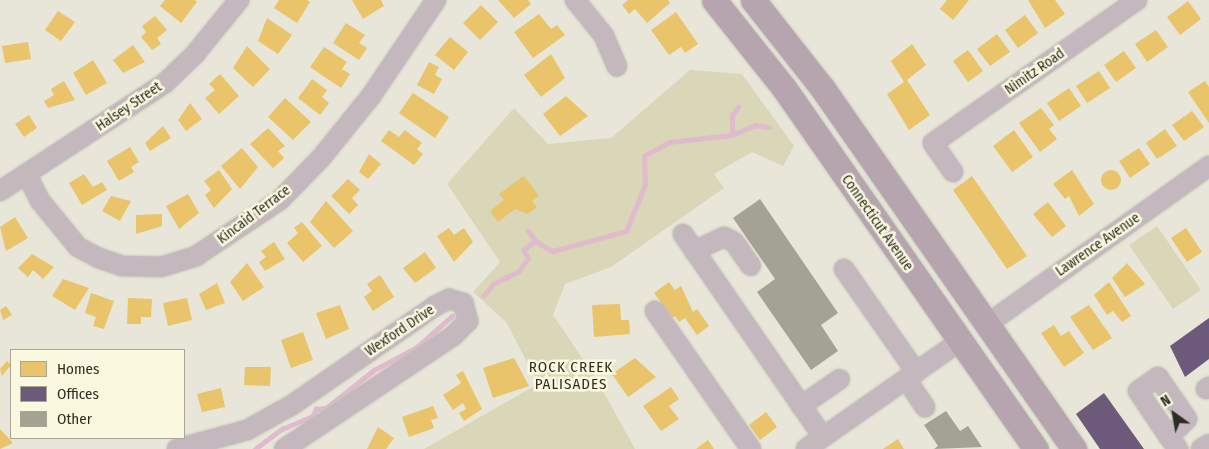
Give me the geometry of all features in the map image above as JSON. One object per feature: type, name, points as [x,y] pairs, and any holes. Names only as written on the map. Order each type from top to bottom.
[{"type":"main road","name":"Connecticut Avenue","points":[[714,0],[784,88],[1036,449]]},
{"type":"main road","points":[[753,0],[809,70],[1074,449]]},
{"type":"main road","points":[[784,88],[809,70]]},
{"type":"street","name":"Halsey Street","points":[[0,191],[165,83],[196,54],[239,0]]},
{"type":"street","name":"Kincaid Terrace","points":[[27,175],[40,202],[78,247],[99,258],[122,266],[161,268],[196,256],[280,200],[321,158],[371,96],[436,0]]},
{"type":"street","points":[[575,0],[604,36],[617,66]]},
{"type":"street","name":"Nimitz Road","points":[[953,172],[933,143],[1137,0]]},
{"type":"street","name":"Lawrence Avenue","points":[[986,325],[1209,166]]},
{"type":"street","points":[[683,234],[822,437]]},
{"type":"street","points":[[694,251],[724,237],[734,242],[751,266]]},
{"type":"street","points":[[844,269],[911,376],[925,407]]},
{"type":"street","name":"Wexford Drive","points":[[177,449],[248,430],[292,405],[435,306],[449,299],[463,303],[468,320],[453,336],[284,449]]},
{"type":"street","points":[[655,311],[751,449]]},
{"type":"street","points":[[806,449],[960,341]]},
{"type":"street","points":[[801,406],[840,378]]},
{"type":"street","points":[[1201,449],[1209,444]]},
{"type":"shaded area","points":[[690,70],[742,74],[794,146],[783,166],[752,152],[714,174],[724,188],[611,267],[565,284],[553,315],[597,380],[635,449],[424,449],[538,384],[507,323],[473,292],[500,262],[447,184],[514,108],[548,144],[611,138]]},
{"type":"shaded area","points":[[1157,226],[1201,290],[1173,309],[1129,245]]},
{"type":"building: Homes","points":[[165,0],[195,0],[197,2],[181,23],[160,6]]},
{"type":"building: Homes","points":[[279,0],[307,0],[310,2],[297,23],[274,8]]},
{"type":"building: Homes","points":[[352,0],[381,0],[384,6],[363,19]]},
{"type":"building: Homes","points":[[498,0],[528,0],[531,4],[514,18]]},
{"type":"building: Homes","points":[[628,0],[668,0],[670,3],[647,23],[635,9],[629,14],[622,5]]},
{"type":"building: Homes","points":[[947,0],[969,0],[953,20],[940,9]]},
{"type":"building: Homes","points":[[1028,0],[1055,0],[1065,14],[1045,28]]},
{"type":"building: Homes","points":[[1188,1],[1201,19],[1180,35],[1167,17]]},
{"type":"building: Homes","points":[[481,5],[498,22],[480,40],[463,23]]},
{"type":"building: Homes","points":[[58,11],[75,22],[61,41],[45,30]]},
{"type":"building: Homes","points":[[676,12],[698,44],[685,53],[681,47],[669,55],[651,30]]},
{"type":"building: Homes","points":[[539,14],[551,29],[557,25],[565,35],[533,58],[514,32]]},
{"type":"building: Homes","points":[[1025,15],[1038,33],[1018,48],[1005,30]]},
{"type":"building: Homes","points":[[155,16],[167,30],[157,38],[161,44],[152,50],[141,37],[146,32],[142,26]]},
{"type":"building: Homes","points":[[267,18],[292,35],[278,54],[258,41]]},
{"type":"building: Homes","points":[[346,23],[365,35],[359,43],[367,48],[359,60],[333,43]]},
{"type":"building: Homes","points":[[1156,30],[1168,47],[1147,62],[1135,44]]},
{"type":"building: Homes","points":[[997,34],[1010,52],[990,66],[977,49]]},
{"type":"building: Homes","points":[[450,37],[468,52],[454,70],[435,55]]},
{"type":"building: Homes","points":[[28,42],[31,59],[5,63],[2,46]]},
{"type":"building: Homes","points":[[912,44],[926,65],[907,80],[930,115],[909,130],[887,94],[904,82],[891,61]]},
{"type":"building: Homes","points":[[133,45],[145,62],[123,73],[113,60]]},
{"type":"building: Homes","points":[[247,46],[270,69],[253,87],[233,68]]},
{"type":"building: Homes","points":[[324,47],[347,62],[342,69],[350,74],[341,88],[310,67]]},
{"type":"building: Homes","points":[[968,50],[983,71],[968,82],[953,61]]},
{"type":"building: Homes","points":[[1124,51],[1136,68],[1116,82],[1104,65]]},
{"type":"building: Homes","points":[[551,54],[565,78],[541,97],[524,75]]},
{"type":"building: Homes","points":[[93,60],[107,83],[86,95],[73,73]]},
{"type":"building: Homes","points":[[429,62],[439,67],[435,75],[442,79],[434,94],[417,85]]},
{"type":"building: Homes","points":[[1099,71],[1110,88],[1087,103],[1076,86]]},
{"type":"building: Homes","points":[[220,74],[239,96],[219,114],[205,98],[215,90],[209,84]]},
{"type":"building: Homes","points":[[312,79],[327,90],[322,97],[329,103],[320,115],[298,98]]},
{"type":"building: Homes","points":[[64,81],[75,100],[48,108],[44,101],[54,95],[51,89]]},
{"type":"building: Homes","points":[[1205,81],[1209,87],[1209,123],[1188,92]]},
{"type":"building: Homes","points":[[1069,88],[1081,106],[1059,121],[1047,103]]},
{"type":"building: Homes","points":[[413,93],[449,117],[435,138],[399,113]]},
{"type":"building: Homes","points":[[566,96],[588,116],[560,136],[543,114]]},
{"type":"building: Homes","points":[[285,98],[311,122],[293,140],[268,117]]},
{"type":"building: Homes","points":[[190,103],[202,119],[186,131],[178,120]]},
{"type":"building: Homes","points":[[1041,108],[1054,125],[1049,129],[1057,139],[1040,152],[1019,123]]},
{"type":"building: Homes","points":[[1192,111],[1204,127],[1184,141],[1172,125]]},
{"type":"building: Homes","points":[[29,115],[37,128],[24,137],[15,124]]},
{"type":"building: Homes","points":[[163,126],[171,138],[150,151],[145,143]]},
{"type":"building: Homes","points":[[268,128],[285,146],[278,151],[284,158],[273,168],[250,144]]},
{"type":"building: Homes","points":[[1165,129],[1177,146],[1157,159],[1146,143]]},
{"type":"building: Homes","points":[[389,130],[399,137],[405,130],[422,143],[417,149],[423,154],[414,165],[381,141]]},
{"type":"building: Homes","points":[[1014,130],[1033,157],[1012,172],[993,146]]},
{"type":"building: Homes","points":[[130,147],[139,162],[131,167],[134,172],[119,181],[107,161]]},
{"type":"building: Homes","points":[[242,148],[258,167],[240,189],[221,166]]},
{"type":"building: Homes","points":[[1139,148],[1150,164],[1130,178],[1119,161]]},
{"type":"building: Homes","points":[[369,154],[381,164],[368,179],[359,172]]},
{"type":"building: Homes","points":[[219,170],[232,189],[214,208],[205,195],[211,190],[204,181]]},
{"type":"building: Homes","points":[[1072,170],[1094,204],[1079,216],[1069,196],[1065,199],[1053,184]]},
{"type":"building: Homes","points":[[1111,170],[1118,173],[1121,180],[1118,187],[1111,190],[1104,187],[1101,180],[1104,173]]},
{"type":"building: Homes","points":[[84,174],[93,187],[102,182],[107,190],[82,205],[69,183]]},
{"type":"building: Homes","points":[[524,176],[539,196],[532,201],[537,207],[528,214],[515,209],[498,222],[490,211],[504,200],[499,194]]},
{"type":"building: Homes","points":[[972,176],[1027,256],[1007,269],[953,190]]},
{"type":"building: Homes","points":[[348,179],[360,190],[352,198],[358,205],[349,214],[331,196]]},
{"type":"building: Homes","points":[[188,194],[199,213],[179,229],[166,206]]},
{"type":"building: Homes","points":[[111,196],[131,201],[120,221],[102,211]]},
{"type":"building: Homes","points":[[326,201],[353,231],[334,248],[310,222]]},
{"type":"building: Homes","points":[[1048,202],[1066,226],[1052,237],[1033,214]]},
{"type":"building: Homes","points":[[162,214],[162,226],[136,234],[136,215]]},
{"type":"building: Homes","points":[[15,217],[28,238],[6,251],[0,227]]},
{"type":"building: Homes","points":[[302,222],[322,246],[303,262],[287,243],[298,233],[294,228]]},
{"type":"building: Homes","points":[[449,228],[454,235],[464,228],[473,242],[454,262],[437,236]]},
{"type":"building: Homes","points":[[1186,228],[1202,252],[1187,262],[1171,238]]},
{"type":"building: Homes","points":[[274,242],[285,259],[265,271],[259,262],[266,257],[261,251]]},
{"type":"building: Homes","points":[[425,252],[436,268],[415,283],[403,268]]},
{"type":"building: Homes","points":[[32,254],[54,267],[43,279],[33,270],[28,277],[18,268]]},
{"type":"building: Homes","points":[[247,263],[264,287],[243,301],[230,282]]},
{"type":"building: Homes","points":[[1127,263],[1145,284],[1125,297],[1112,278]]},
{"type":"building: Homes","points":[[380,275],[394,297],[373,311],[364,297],[372,291],[367,284]]},
{"type":"building: Homes","points":[[63,279],[89,288],[75,310],[52,296]]},
{"type":"building: Homes","points":[[669,282],[675,290],[681,286],[693,312],[697,309],[709,326],[697,335],[685,318],[679,322],[675,316],[672,318],[654,293]]},
{"type":"building: Homes","points":[[1109,282],[1131,316],[1122,322],[1113,311],[1107,315],[1094,295]]},
{"type":"building: Homes","points":[[217,283],[225,303],[206,310],[199,294]]},
{"type":"building: Homes","points":[[91,293],[114,301],[104,329],[93,326],[96,317],[85,313]]},
{"type":"building: Homes","points":[[128,298],[152,299],[151,317],[141,317],[141,324],[127,324]]},
{"type":"building: Homes","points":[[187,298],[192,320],[168,326],[163,303]]},
{"type":"building: Homes","points":[[620,304],[621,320],[629,320],[630,334],[594,337],[592,305]]},
{"type":"building: Homes","points":[[340,305],[349,329],[326,339],[316,313]]},
{"type":"building: Homes","points":[[1089,305],[1112,338],[1093,350],[1070,317]]},
{"type":"building: Homes","points":[[6,306],[12,315],[3,320],[0,310]]},
{"type":"building: Homes","points":[[1054,325],[1061,336],[1069,331],[1084,353],[1064,367],[1041,333]]},
{"type":"building: Homes","points":[[303,332],[313,360],[291,368],[281,340]]},
{"type":"building: Homes","points":[[514,358],[529,386],[493,398],[483,368]]},
{"type":"building: Homes","points":[[635,358],[656,377],[628,397],[612,374]]},
{"type":"building: Homes","points":[[7,361],[10,364],[2,376],[0,369]]},
{"type":"building: Homes","points":[[245,367],[271,367],[270,386],[244,385]]},
{"type":"building: Homes","points":[[463,371],[482,409],[464,421],[459,413],[466,409],[463,403],[453,410],[443,395],[461,383],[456,375]]},
{"type":"building: Homes","points":[[671,387],[679,399],[669,406],[679,419],[661,431],[643,406]]},
{"type":"building: Homes","points":[[221,388],[225,407],[202,412],[197,394]]},
{"type":"building: Homes","points":[[433,406],[438,418],[431,420],[434,428],[409,437],[402,417]]},
{"type":"building: Homes","points":[[766,412],[777,427],[760,440],[749,425]]},
{"type":"building: Homes","points":[[378,427],[394,438],[386,449],[367,449]]},
{"type":"building: Homes","points":[[0,429],[13,443],[0,449]]},
{"type":"building: Homes","points":[[898,439],[904,449],[883,449]]},
{"type":"building: Homes","points":[[708,440],[714,449],[696,449]]},
{"type":"building: Offices","points":[[1209,318],[1209,359],[1185,377],[1170,346]]},
{"type":"building: Offices","points":[[1104,393],[1144,449],[1100,449],[1076,414]]},
{"type":"building: Other","points":[[760,199],[838,313],[821,325],[838,351],[811,370],[757,292],[775,279],[733,218]]},
{"type":"building: Other","points":[[946,411],[960,431],[968,426],[982,447],[934,449],[938,446],[924,425]]},
{"type":"waterway","points":[[535,241],[553,251],[626,231],[645,185],[644,156],[669,142],[732,135],[732,115],[738,107]]},
{"type":"waterway","points":[[732,135],[755,125],[769,127]]},
{"type":"waterway","points":[[483,296],[493,284],[518,272],[528,258],[523,250],[535,241],[528,231]]},
{"type":"waterway","points":[[255,449],[282,429],[313,416],[316,409],[326,408],[374,370],[417,347],[452,316]]},
{"type":"district","name":"ROCK CREEK PALISADES","points":[[571,376]]}]
